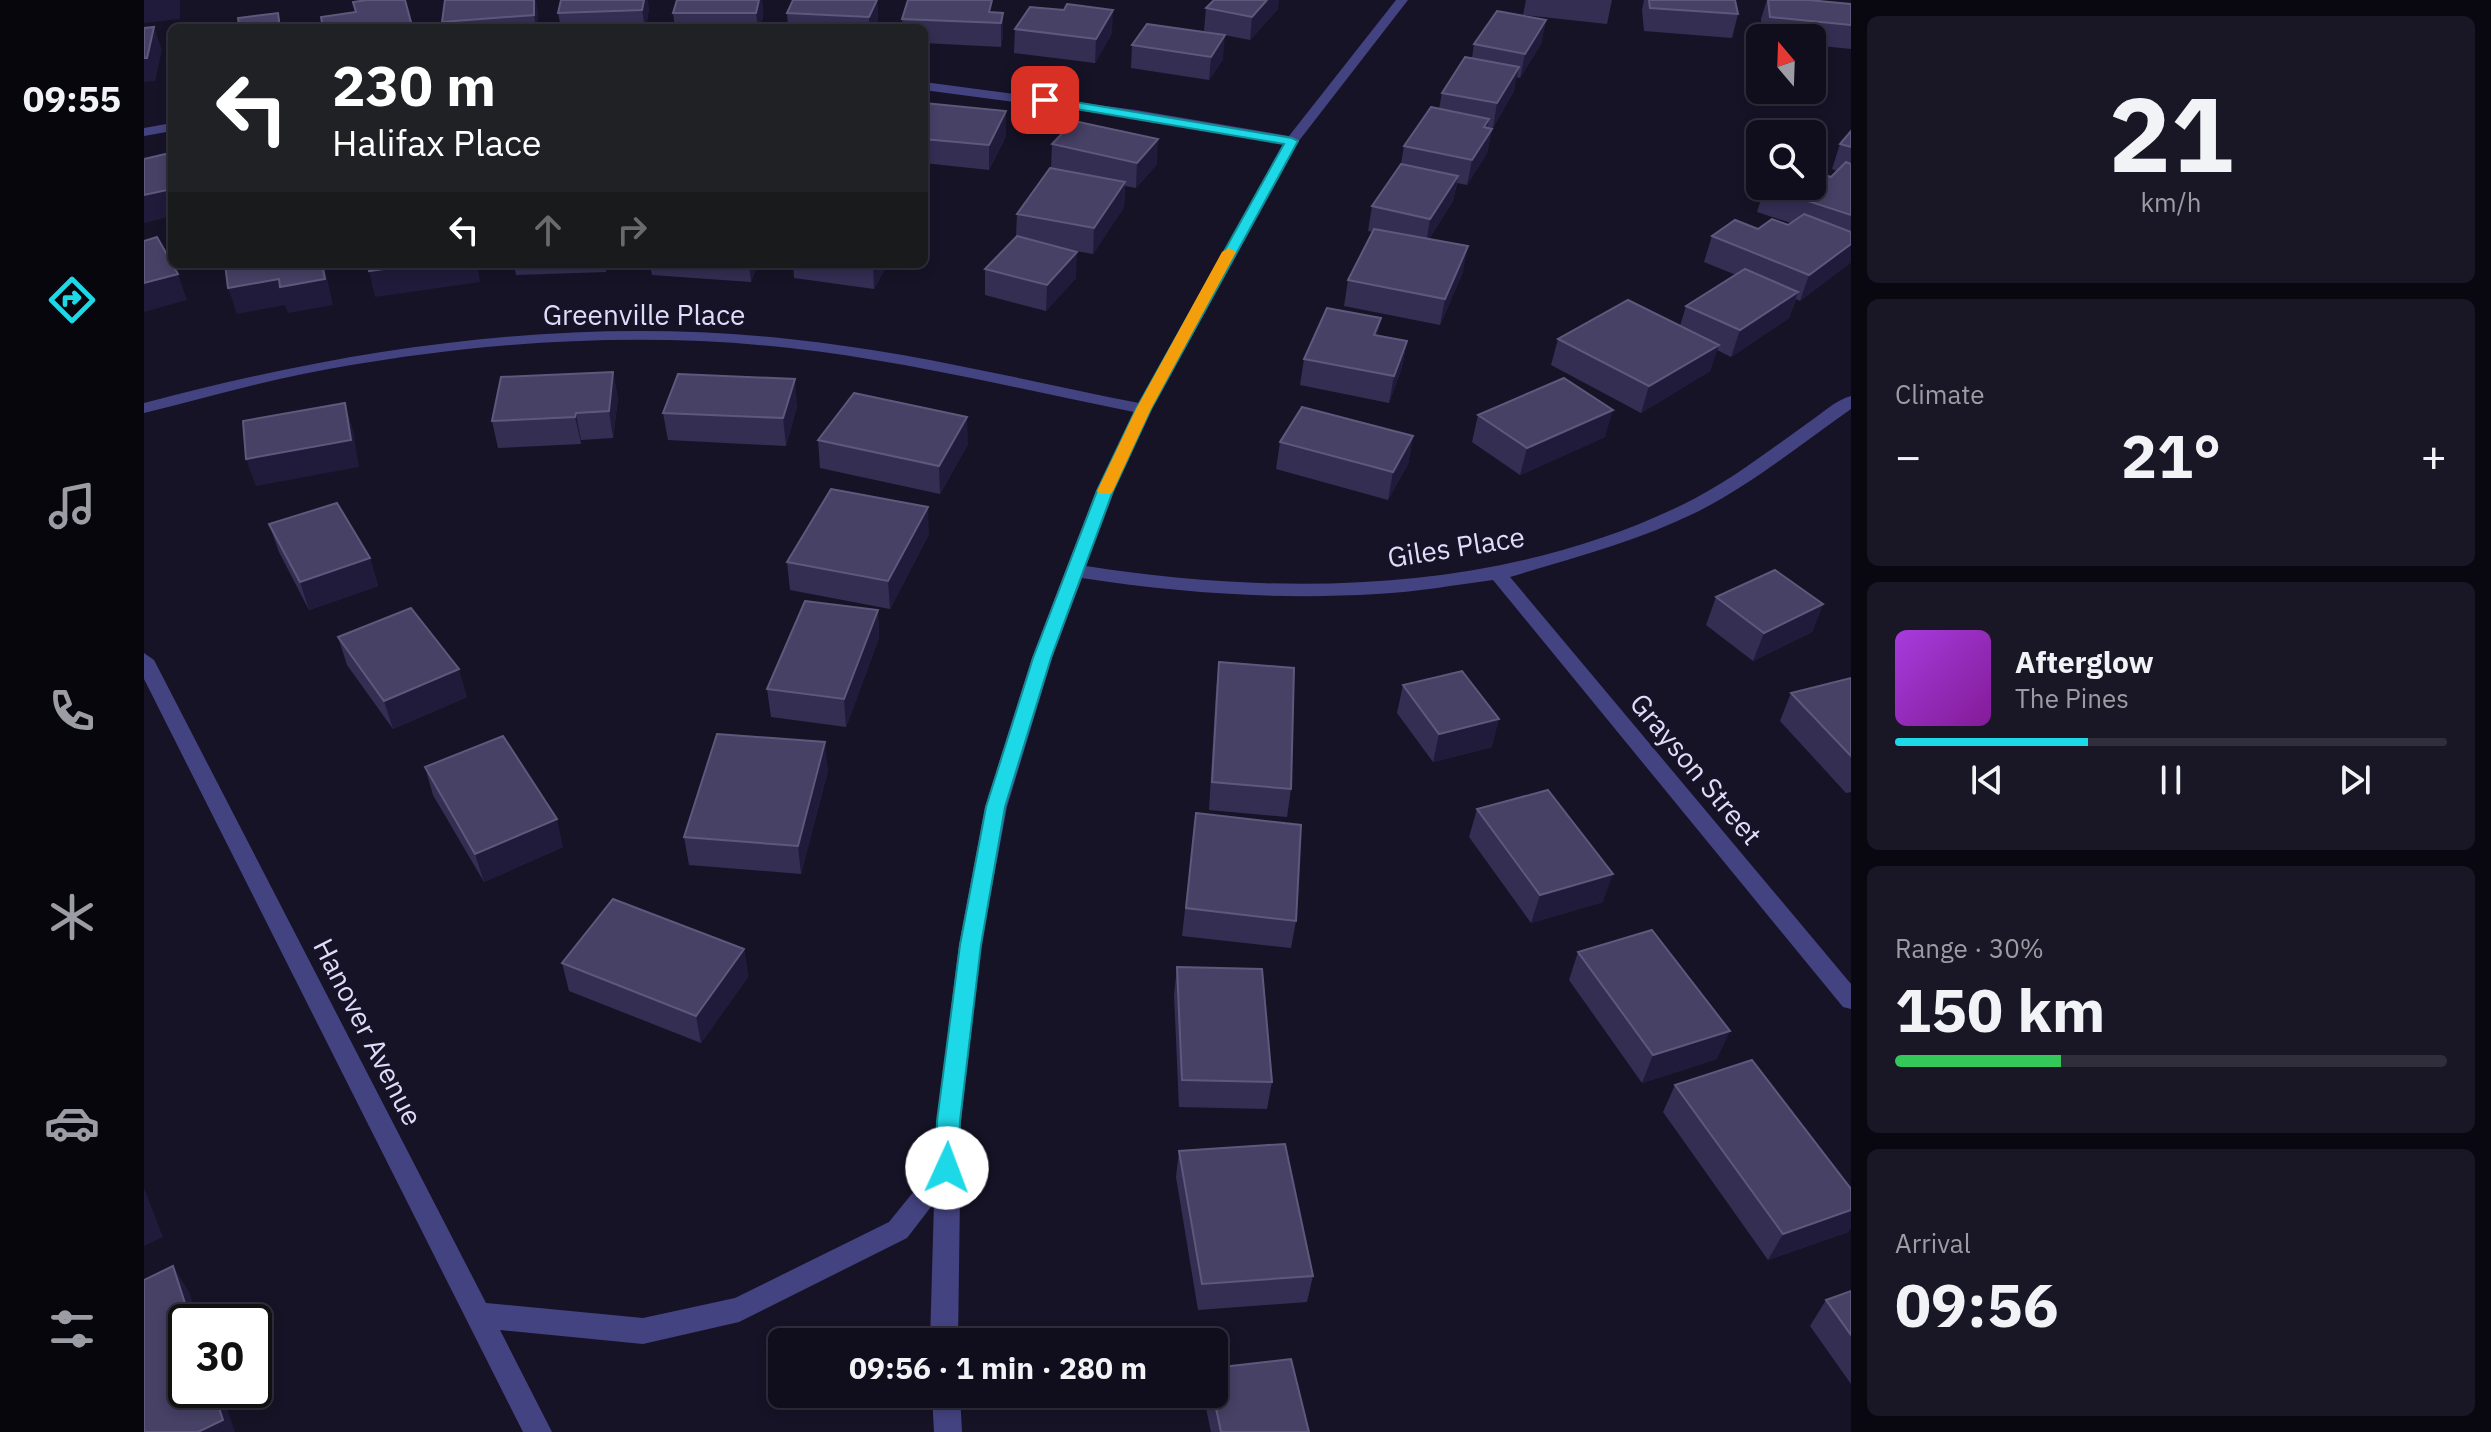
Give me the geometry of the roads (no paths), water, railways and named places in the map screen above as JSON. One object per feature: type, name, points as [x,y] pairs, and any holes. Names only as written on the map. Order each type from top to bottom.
[{"type":"street","points":[[944,1328],[949,1121],[970,945],[996,807],[1042,658],[1105,491],[1144,409],[1292,141],[1402,0]]},
{"type":"street","points":[[928,87],[1090,107],[1292,141]]},
{"type":"street","points":[[144,132],[168,128]]},
{"type":"street","name":"Greenville Place","points":[[144,408],[272,376],[355,360],[524,341],[703,337],[869,354],[1144,409]]},
{"type":"street","name":"Giles Place","points":[[1077,571],[1167,585],[1276,591],[1378,588],[1498,574],[1613,540],[1690,508],[1734,483],[1851,401]]},
{"type":"street","name":"Grayson Street","points":[[1498,574],[1851,1000]]},
{"type":"street","name":"Hanover Avenue","points":[[144,660],[153,698],[538,1432]]},
{"type":"street","points":[[478,1315],[643,1331],[739,1310],[898,1230],[947,1168]]},
{"type":"street","points":[[947,1408],[948,1432]]}]
